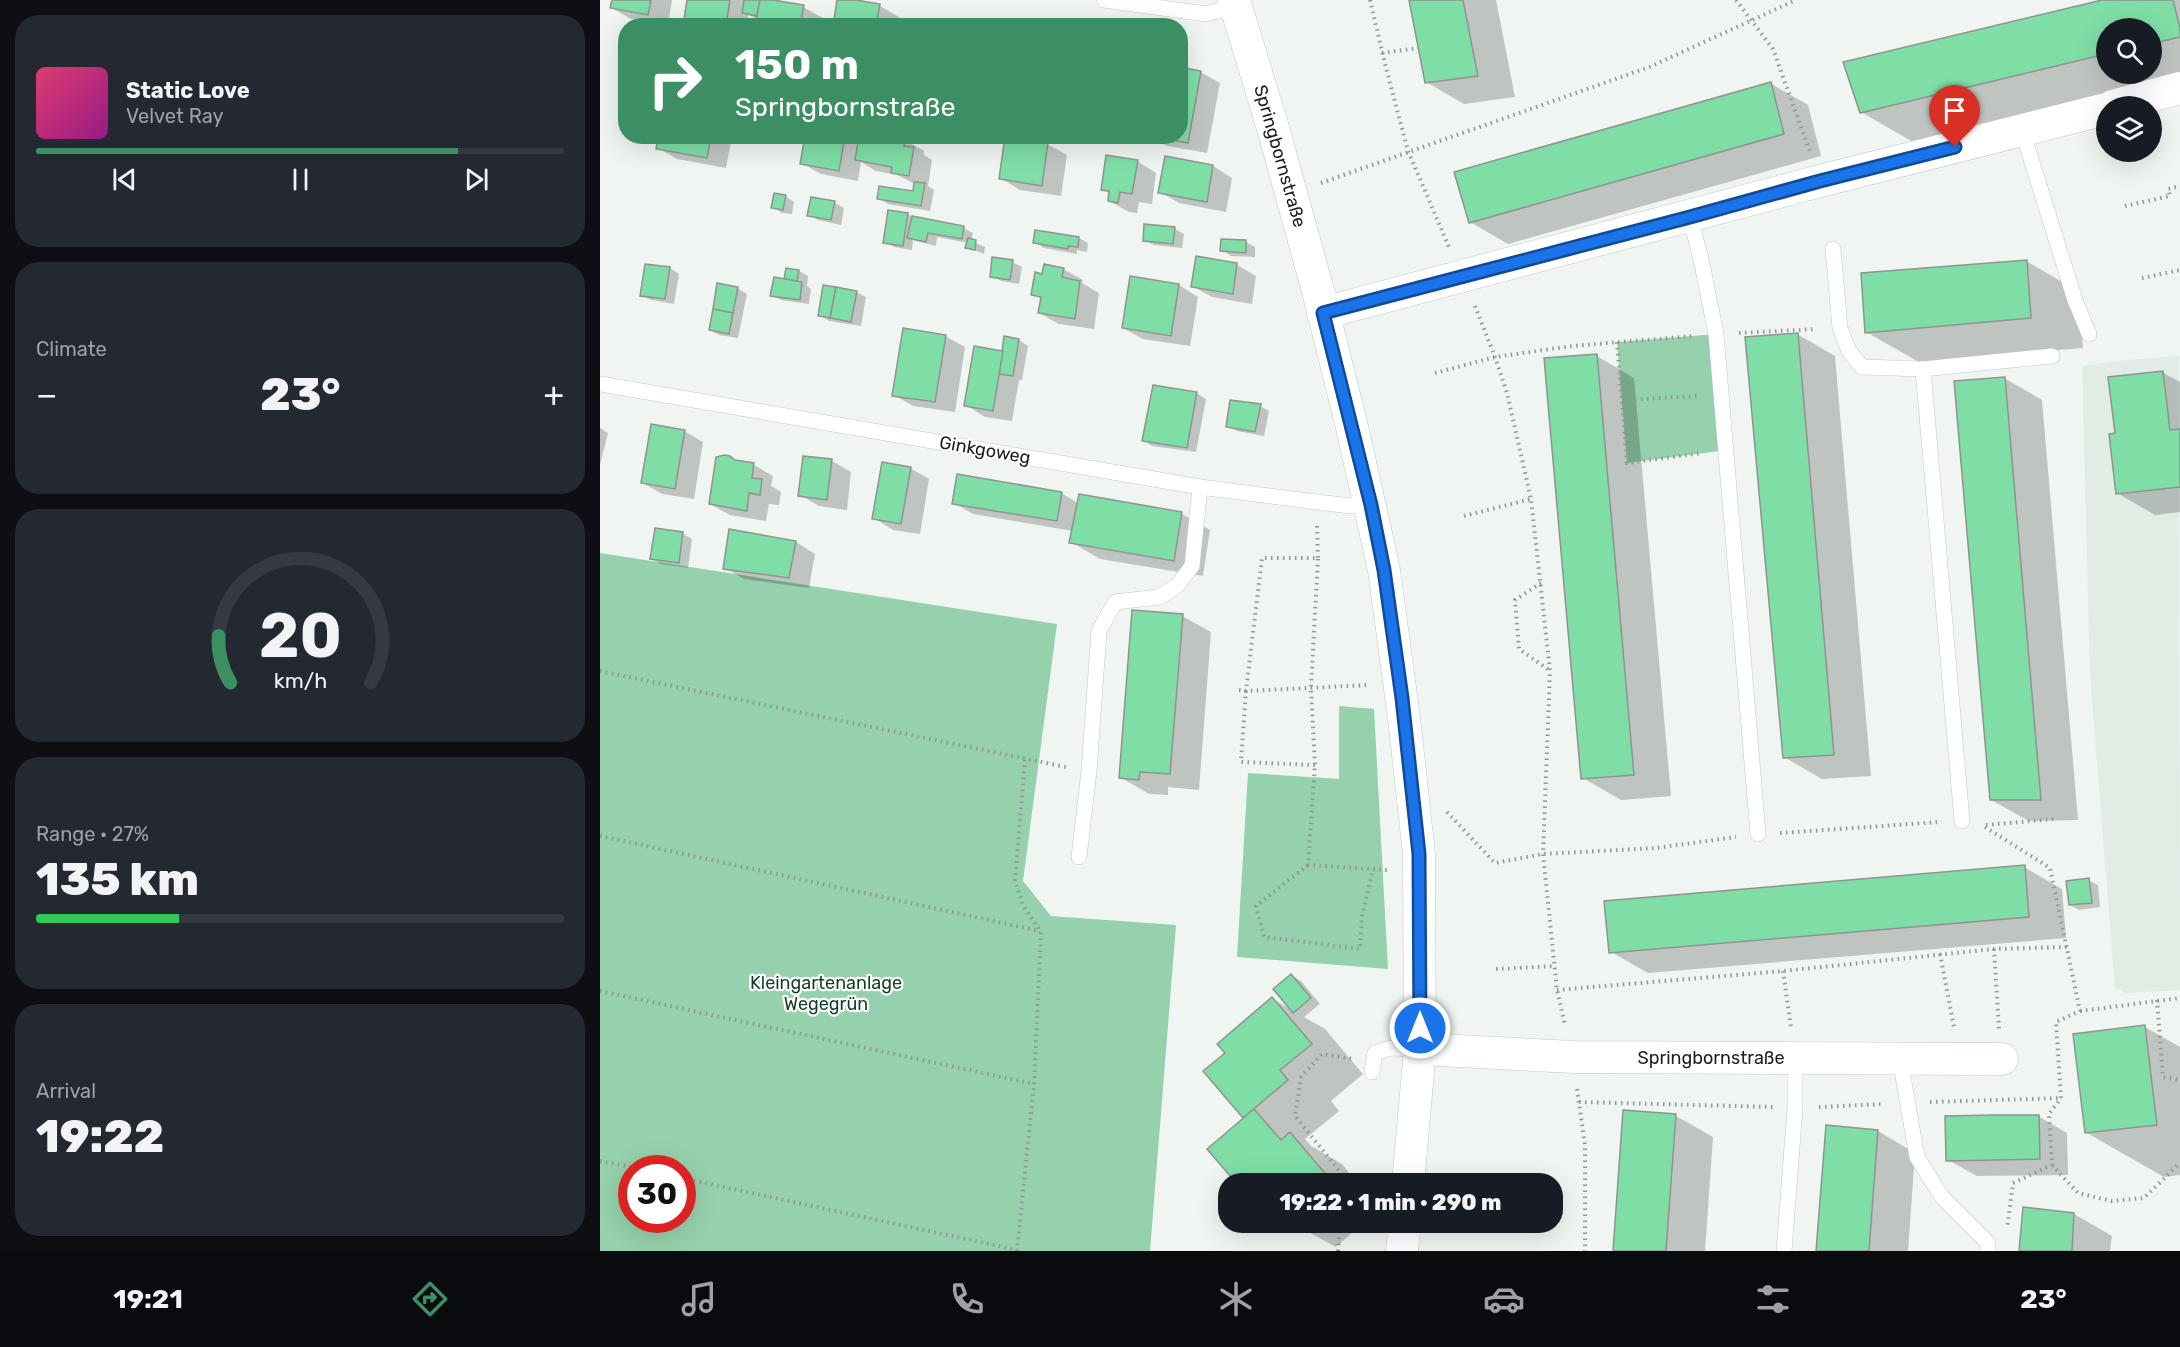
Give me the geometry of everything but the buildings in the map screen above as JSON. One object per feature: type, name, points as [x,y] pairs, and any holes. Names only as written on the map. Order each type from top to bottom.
[{"type":"street","name":"Springbornstraße","points":[[1235,3],[1291,193],[1323,313],[1371,505],[1384,570],[1419,854],[1420,1049],[1409,1173]]},
{"type":"street","points":[[2150,96],[2180,88]]},
{"type":"street","points":[[1323,313],[1820,181],[2096,112]]},
{"type":"street","name":"Springbornstraße","points":[[1420,1049],[1573,1057],[2002,1059]]},
{"type":"street","points":[[1402,1251],[1404,1233]]},
{"type":"lane","points":[[1104,0],[1206,14],[1235,3]]},
{"type":"lane","points":[[2022,130],[2075,300],[2089,334]]},
{"type":"lane","points":[[1690,217],[1716,334],[1758,834]]},
{"type":"lane","points":[[1833,249],[1840,328],[1849,351],[1862,367],[1923,369],[2052,356]]},
{"type":"lane","points":[[1923,369],[1962,821]]},
{"type":"lane","name":"Ginkgoweg","points":[[600,384],[1200,487],[1351,506],[1371,505]]},
{"type":"lane","points":[[1079,857],[1089,771],[1099,631],[1115,602],[1159,597],[1177,586],[1192,566],[1200,487]]},
{"type":"lane","points":[[1373,1067],[1375,1053],[1390,1048],[1420,1049]]},
{"type":"lane","points":[[1784,1251],[1795,1108],[1796,1059]]},
{"type":"lane","points":[[1900,1059],[1917,1157],[1942,1197],[1988,1247]]},
{"type":"path","points":[[1370,0],[1408,151],[1495,357],[1507,393],[1531,499],[1550,671],[1543,854],[1557,990],[1573,1057],[1585,1145],[1585,1251]]},
{"type":"path","points":[[1736,0],[1773,49],[1820,181]]},
{"type":"path","points":[[1291,193],[1652,66],[1796,0]]},
{"type":"path","points":[[1382,53],[1418,48]]},
{"type":"path","points":[[2125,206],[2170,196],[2168,189],[2180,186]]},
{"type":"path","points":[[2142,278],[2180,270]]},
{"type":"path","points":[[1617,342],[1627,463],[1727,450]]},
{"type":"path","points":[[1435,373],[1495,357],[1572,346]]},
{"type":"path","points":[[1623,400],[1722,394]]},
{"type":"path","points":[[1464,516],[1531,499]]},
{"type":"path","points":[[1308,865],[1315,765],[1311,688],[1317,558],[1317,502]]},
{"type":"path","points":[[1315,765],[1241,762],[1246,691],[1262,558],[1317,558]]},
{"type":"path","points":[[1541,583],[1515,600],[1517,636],[1519,649],[1550,671]]},
{"type":"path","points":[[600,671],[1025,760],[1089,771]]},
{"type":"path","points":[[1239,690],[1374,684]]},
{"type":"path","points":[[696,1181],[1017,1251],[1034,1084],[1041,932],[1024,907],[1015,881],[1025,760]]},
{"type":"path","points":[[1413,798],[1432,797],[1495,863],[1543,854],[1656,848],[1758,834],[1962,821]]},
{"type":"path","points":[[2054,819],[1982,825],[2050,868],[2080,1011]]},
{"type":"path","points":[[600,836],[1041,932]]},
{"type":"path","points":[[1372,869],[1362,916],[1360,949],[1264,938],[1256,906],[1308,865],[1396,870]]},
{"type":"path","points":[[1557,990],[1782,971],[1994,949],[2068,947]]},
{"type":"path","points":[[1994,949],[2002,1059]]},
{"type":"path","points":[[1940,954],[1961,1059]]},
{"type":"path","points":[[1496,969],[1556,966]]},
{"type":"path","points":[[1782,971],[1796,1059]]},
{"type":"path","points":[[600,991],[1034,1084]]},
{"type":"path","points":[[2180,998],[2080,1011],[2056,1022],[2061,1098],[2049,1114],[2052,1165],[2078,1193],[2112,1201],[2144,1198],[2180,1164]]},
{"type":"path","points":[[2157,1000],[2163,1077],[2180,1080]]},
{"type":"path","points":[[1340,1173],[1294,1116],[1301,1077],[1322,1054],[1373,1067]]},
{"type":"path","points":[[600,1161],[618,1164]]},
{"type":"path","points":[[1988,1247],[2005,1244],[2013,1183],[2052,1165]]},
{"type":"path","points":[[1338,1251],[1340,1233]]},
{"type":"shaded area","points":[[2179,356],[2180,990],[2126,993],[2115,988],[2090,675],[2082,366]]},
{"type":"green space","points":[[1716,334],[1727,450],[1627,463],[1617,342]]},
{"type":"green space","name":"Kleingartenanlage Wegegrün","points":[[600,553],[1057,624],[1023,881],[1051,916],[1176,925],[1150,1251],[600,1251]]},
{"type":"green space","points":[[1339,706],[1374,709],[1388,969],[1237,957],[1248,773],[1339,779]]},
{"type":"route","points":[[1420,1028],[1419,854],[1402,698],[1384,570],[1371,505],[1323,313],[1955,147]]}]
